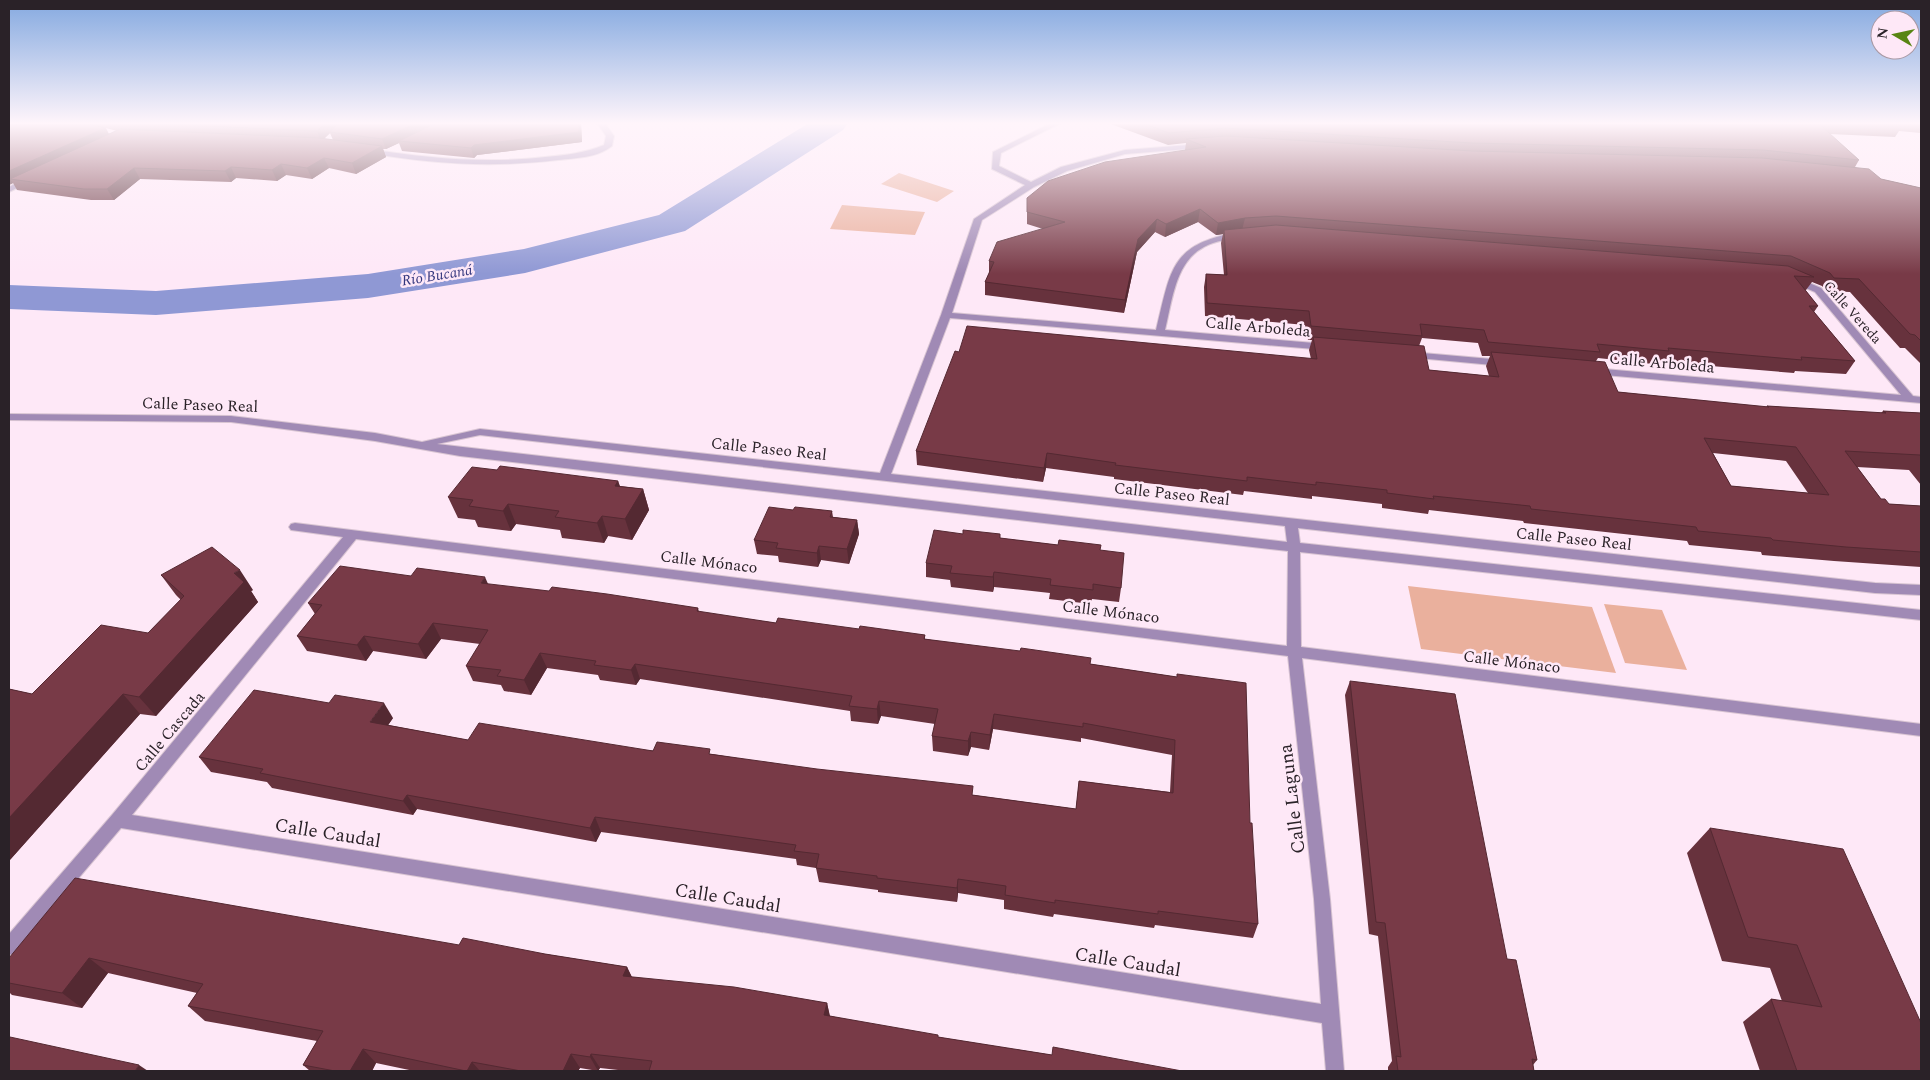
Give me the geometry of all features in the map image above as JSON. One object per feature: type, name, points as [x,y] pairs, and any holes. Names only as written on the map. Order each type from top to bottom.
[{"type":"street","points":[[1008,173],[1031,185]]},
{"type":"street","points":[[884,477],[946,315],[978,219],[1031,185],[1055,173]]},
{"type":"street","points":[[9,190],[36,177]]},
{"type":"street","points":[[1160,332],[1176,270],[1189,251],[1222,237],[1247,235]]},
{"type":"street","name":"Calle Vereda","points":[[1783,274],[1818,290],[1916,400]]},
{"type":"street","name":"Calle Arboleda","points":[[946,315],[1338,348]]},
{"type":"street","points":[[1397,354],[1516,364]]},
{"type":"street","name":"Calle Arboleda","points":[[1585,370],[1916,400]]},
{"type":"street","name":"Calle Paseo Real","points":[[9,417],[231,419],[375,437],[460,452],[1921,616]]},
{"type":"street","name":"Calle Paseo Real","points":[[419,444],[480,432],[1875,588],[1921,590]]},
{"type":"street","name":"Calle Laguna","points":[[1291,523],[1294,547],[1294,651],[1322,899],[1335,1071]]},
{"type":"street","name":"Calle Mónaco","points":[[295,528],[1921,730]]},
{"type":"street","name":"Calle Cascada","points":[[9,947],[118,820],[352,534]]},
{"type":"street","name":"Calle Caudal","points":[[118,820],[1331,1015]]},
{"type":"shaded area","points":[[900,173],[954,191],[937,202],[881,184]]},
{"type":"shaded area","points":[[842,205],[925,212],[915,235],[830,229]]},
{"type":"shaded area","points":[[1408,586],[1592,607],[1616,673],[1421,649]]},
{"type":"shaded area","points":[[1604,604],[1662,610],[1687,670],[1625,663]]},
{"type":"building","points":[[22,173],[127,173],[107,189],[84,189],[10,179]]},
{"type":"building","points":[[1071,173],[1874,173],[1881,179],[1921,188],[1921,341],[1915,335],[1910,334],[1859,279],[1834,278],[1830,273],[1791,256],[1276,216],[1245,218],[1218,223],[1200,209],[1166,224],[1157,219],[1138,239],[1125,300],[985,282],[994,262],[989,261],[997,242],[1065,222],[1027,212],[1027,198],[1048,181]]},
{"type":"building","points":[[1276,225],[1788,266],[1814,277],[1794,276],[1818,306],[1809,306],[1855,361],[1801,357],[1802,360],[1668,348],[1669,351],[1597,344],[1600,352],[1488,342],[1484,330],[1420,324],[1422,336],[1311,326],[1309,311],[1207,303],[1206,274],[1227,275],[1224,230]]},
{"type":"building","points":[[967,326],[1317,359],[1313,337],[1424,346],[1429,370],[1499,377],[1491,352],[1605,362],[1618,392],[1769,407],[1767,406],[1886,413],[1883,411],[1921,413],[1921,457],[1920,455],[1845,451],[1881,499],[1885,499],[1889,504],[1921,506],[1921,552],[1773,540],[1771,538],[1698,531],[1696,527],[1531,509],[1530,506],[1433,496],[1434,499],[1387,493],[1387,490],[1316,482],[1316,485],[1247,477],[1247,481],[1115,465],[1116,463],[1047,453],[1044,468],[916,451],[955,351],[959,352]],"holes":[[[1704,438],[1796,447],[1829,495],[1731,486]]]},
{"type":"building","points":[[500,466],[618,481],[615,486],[643,489],[625,519],[602,516],[597,523],[555,517],[559,511],[508,504],[503,511],[469,506],[473,500],[448,497],[472,467],[497,470]]},
{"type":"building","points":[[769,507],[793,510],[795,507],[832,511],[830,517],[857,520],[847,549],[819,546],[817,553],[776,548],[778,543],[754,540]]},
{"type":"building","points":[[934,530],[963,534],[963,530],[1000,534],[1000,538],[1058,545],[1059,540],[1101,545],[1100,550],[1124,553],[1121,588],[1093,584],[1093,590],[1050,585],[1051,579],[994,572],[993,577],[950,573],[952,566],[926,563]]},
{"type":"building","points":[[212,547],[240,570],[234,573],[244,582],[139,697],[123,694],[9,818],[9,689],[32,694],[101,625],[148,633],[184,596],[161,575]]},
{"type":"building","points":[[340,566],[411,576],[417,568],[485,577],[481,583],[549,591],[552,587],[607,594],[698,608],[697,611],[776,623],[778,618],[859,629],[860,626],[925,635],[924,639],[1020,651],[1021,648],[1091,658],[1090,664],[1177,677],[1177,674],[1246,683],[1250,823],[1252,823],[1258,924],[1158,911],[1158,914],[1055,900],[1055,903],[1005,895],[1006,886],[958,879],[957,888],[877,878],[877,876],[816,868],[819,854],[794,851],[796,845],[595,817],[590,828],[407,795],[403,801],[260,773],[263,769],[199,757],[254,690],[329,703],[335,695],[384,703],[370,722],[468,740],[479,723],[653,751],[657,742],[710,749],[709,754],[817,769],[973,786],[972,795],[1076,809],[1079,781],[1173,793],[1175,740],[1083,723],[1083,727],[994,714],[990,735],[971,732],[968,741],[932,736],[938,709],[879,701],[877,709],[849,706],[852,696],[635,664],[631,670],[594,665],[596,661],[540,653],[524,680],[497,676],[501,670],[466,666],[488,630],[433,623],[418,644],[364,636],[357,645],[297,636],[322,605],[308,603]]},
{"type":"building","points":[[1350,681],[1455,694],[1507,959],[1516,960],[1537,1060],[1532,1059],[1534,1071],[1398,1071],[1396,1056],[1401,1057],[1385,923],[1376,922]]},
{"type":"building","points":[[1710,828],[1843,849],[1921,1023],[1921,1071],[1797,1071],[1771,999],[1822,1007],[1797,945],[1748,937]]},
{"type":"building","points":[[75,878],[459,945],[463,938],[627,967],[623,976],[734,987],[827,1003],[824,1015],[938,1035],[938,1037],[1052,1055],[1053,1047],[1182,1071],[649,1071],[652,1061],[591,1054],[590,1057],[571,1054],[563,1071],[521,1071],[472,1062],[466,1071],[363,1049],[350,1071],[335,1071],[303,1065],[323,1031],[188,1006],[203,984],[89,958],[62,993],[9,983],[9,958]]},
{"type":"building","points":[[10,1037],[139,1065],[135,1071],[9,1071]]},
{"type":"waterway","name":"Río Bucaná","points":[[9,297],[156,303],[368,286],[525,261],[672,223],[751,173]]}]
